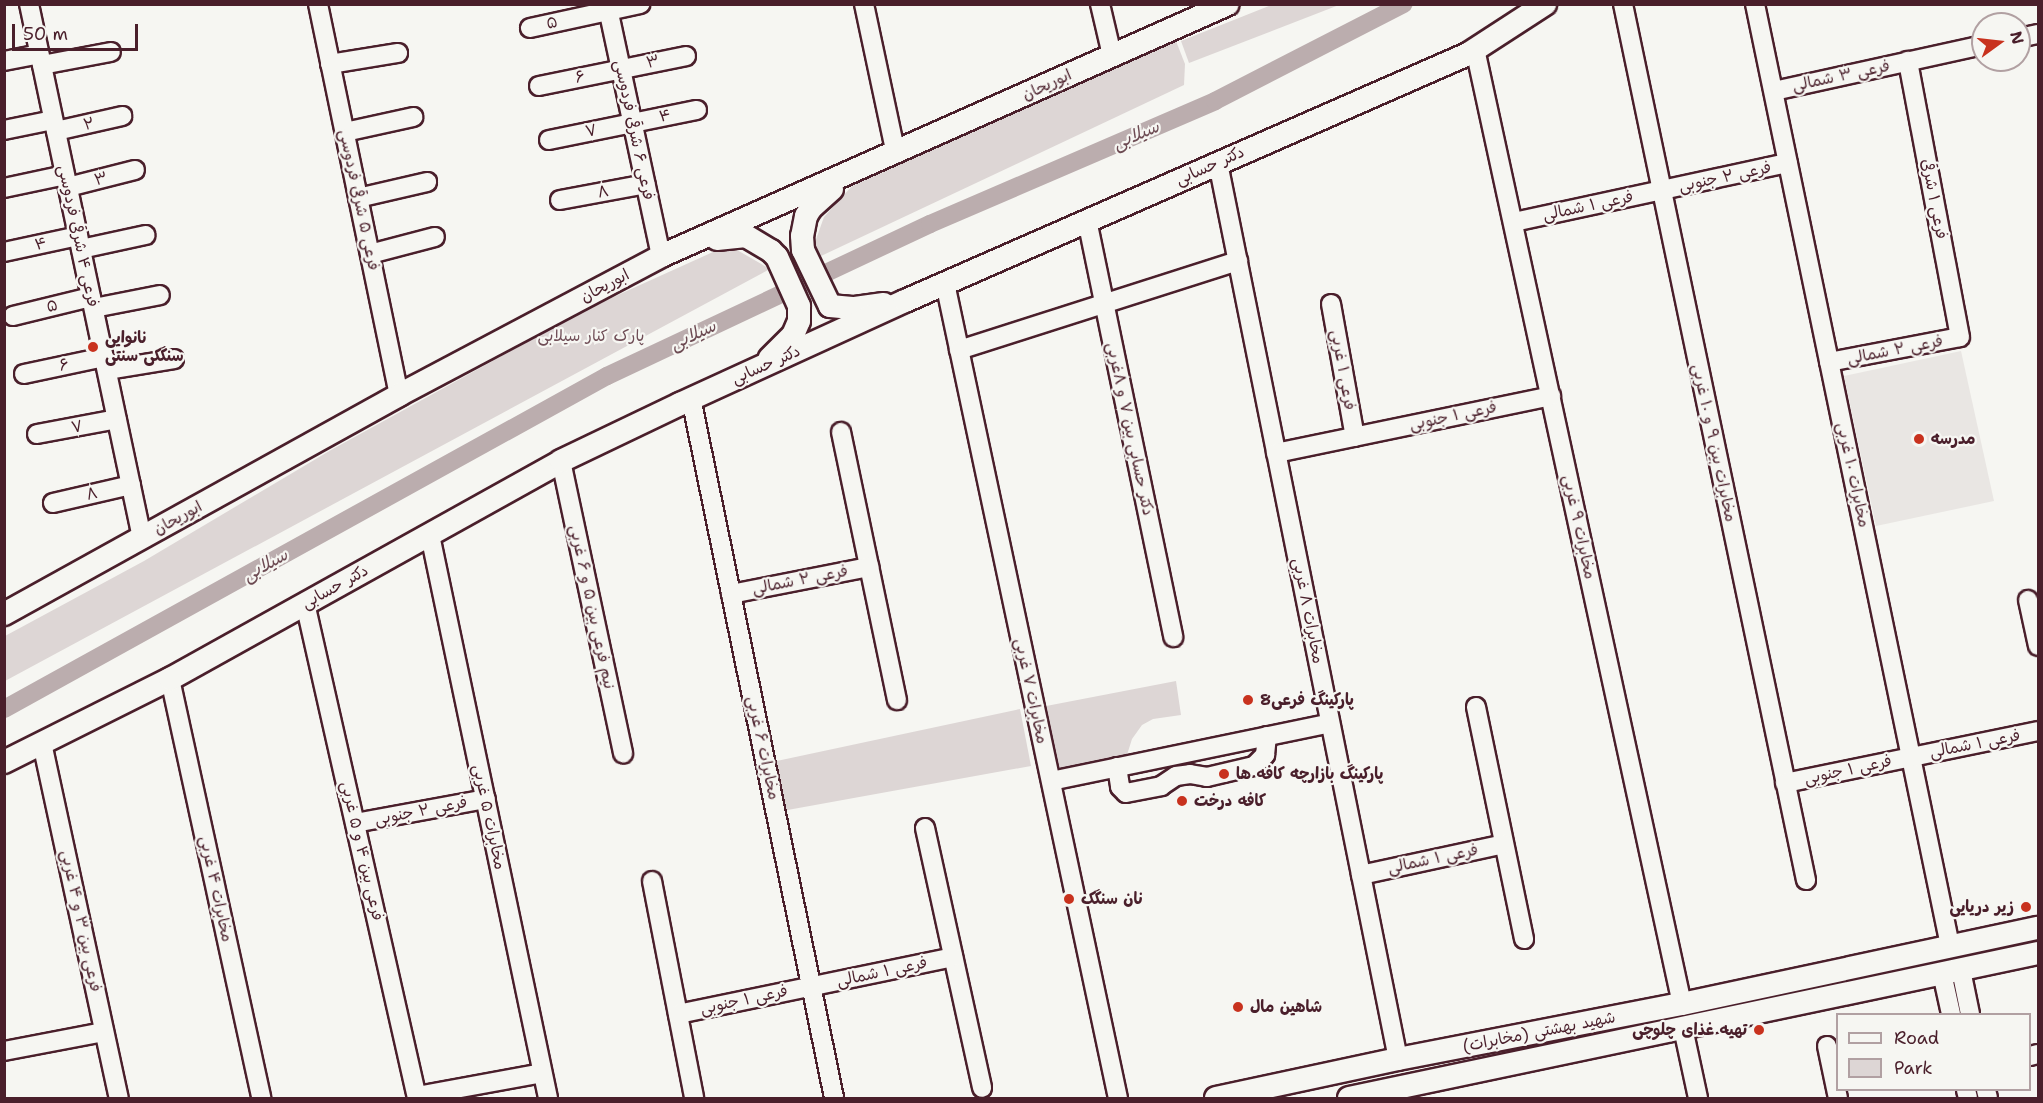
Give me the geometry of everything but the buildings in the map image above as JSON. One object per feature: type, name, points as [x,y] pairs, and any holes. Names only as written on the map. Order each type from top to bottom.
[{"type":"main road","name":"ابوریحان","points":[[4,614],[399,395],[661,256],[896,154],[1228,4]]},
{"type":"main road","name":"دکتر حسابی","points":[[4,762],[170,679],[561,461],[691,398],[755,371],[905,301],[1475,49],[1545,4]]},
{"type":"main road","points":[[844,177],[811,208],[803,228],[802,243],[830,306],[855,308],[905,301]]},
{"type":"main road","points":[[697,241],[746,236],[760,242],[774,254],[799,306],[798,321],[787,343],[755,371]]},
{"type":"main road","name":"شهید بهشتی (مخابرات)","points":[[1216,1098],[1398,1059],[1682,1004],[2038,928]]},
{"type":"main road","name":"شهید بهشتی (مخابرات)","points":[[1349,1098],[1413,1092],[1637,1037],[2038,953]]},
{"type":"main road","points":[[1733,993],[1733,1017]]},
{"type":"main road","points":[[1635,1013],[1637,1037]]},
{"type":"street","name":"فرعی ۴ شرقی فردوسی","points":[[29,4],[142,538]]},
{"type":"street","name":"فرعی ۵ شرقی فردوسی","points":[[318,4],[399,395]]},
{"type":"street","points":[[608,8],[640,4]]},
{"type":"street","points":[[864,4],[896,154]]},
{"type":"street","points":[[1100,4],[1112,55]]},
{"type":"street","name":"مخابرات بین ۹ و ۱۰ غربی","points":[[1623,4],[1806,880]]},
{"type":"street","name":"مخابرات ۱۰ غربی","points":[[1755,4],[1950,946]]},
{"type":"street","name":"۵","points":[[530,28],[608,8]]},
{"type":"street","name":"فرعی ۶ شرقی فردوسی","points":[[608,8],[661,256]]},
{"type":"street","points":[[1908,61],[1971,48]]},
{"type":"street","name":"مخابرات ۹ غربی","points":[[1475,49],[1682,1004]]},
{"type":"street","points":[[4,61],[40,60],[111,52]]},
{"type":"street","points":[[330,64],[398,53]]},
{"type":"street","name":"۳","points":[[621,69],[686,56]]},
{"type":"street","name":"فرعی ۳ شمالی","points":[[1773,91],[1908,61]]},
{"type":"street","name":"فرعی ۱ شرقی","points":[[1908,61],[1960,337]]},
{"type":"street","name":"۶","points":[[539,86],[621,69]]},
{"type":"street","name":"۴","points":[[633,122],[697,110]]},
{"type":"street","name":"۲","points":[[4,130],[122,116]]},
{"type":"street","points":[[345,132],[413,117]]},
{"type":"street","name":"۷","points":[[549,141],[633,122]]},
{"type":"street","name":"مخابرات ۸ غربی","points":[[1218,163],[1398,1059]]},
{"type":"street","name":"فرعی ۲ جنوبی","points":[[1662,191],[1788,163]]},
{"type":"street","name":"۳","points":[[4,188],[135,170]]},
{"type":"street","points":[[358,198],[427,182]]},
{"type":"street","name":"۸","points":[[560,200],[646,184]]},
{"type":"street","name":"فرعی ۱ شمالی","points":[[1514,222],[1662,191]]},
{"type":"street","name":"دکتر حسابی بین ۷ و ۸غربی","points":[[1087,220],[1173,637]]},
{"type":"street","name":"۴","points":[[4,252],[146,235]]},
{"type":"street","points":[[370,254],[435,237]]},
{"type":"street","points":[[959,350],[1238,261]]},
{"type":"street","name":"مخابرات ۷ غربی","points":[[945,283],[1118,1098]]},
{"type":"street","name":"۵","points":[[13,316],[160,295]]},
{"type":"street","name":"فرعی ۱ غربی","points":[[1331,304],[1355,437]]},
{"type":"street","name":"فرعی ۲ شمالی","points":[[1830,362],[1960,337]]},
{"type":"street","name":"۶","points":[[24,374],[105,363],[174,359]]},
{"type":"street","name":"فرعی ۱ جنوبی","points":[[1355,437],[1551,396]]},
{"type":"street","name":"مخابرات ۶ غربی","points":[[691,398],[834,1098]]},
{"type":"street","name":"۷","points":[[36,434],[117,419]]},
{"type":"street","points":[[841,432],[897,700]]},
{"type":"street","points":[[1276,453],[1355,437]]},
{"type":"street","name":"نیم فرعی بین ۵ و ۶ غربی","points":[[561,461],[623,753]]},
{"type":"street","name":"۸","points":[[53,503],[131,484]]},
{"type":"street","name":"مخابرات ۵ غربی","points":[[430,535],[548,1098]]},
{"type":"street","name":"فرعی ۲ شمالی","points":[[731,594],[869,567]]},
{"type":"street","points":[[2028,600],[2038,646]]},
{"type":"street","name":"فرعی بین ۴ و ۵ غربی","points":[[305,603],[417,1097]]},
{"type":"street","name":"مخابرات ۴ غربی","points":[[170,679],[261,1098]]},
{"type":"street","points":[[1476,707],[1524,939]]},
{"type":"street","points":[[1051,781],[1330,723]]},
{"type":"street","name":"فرعی ۱ شمالی","points":[[1911,757],[2038,731]]},
{"type":"street","points":[[1117,767],[1120,786],[1126,793],[1161,786],[1183,775],[1207,777],[1254,766],[1265,755],[1267,736]]},
{"type":"street","name":"فرعی بین ۳ و ۴ غربی","points":[[42,743],[119,1098]]},
{"type":"street","name":"فرعی ۱ جنوبی","points":[[1785,783],[1911,757]]},
{"type":"street","name":"فرعی ۲ جنوبی","points":[[355,823],[486,799]]},
{"type":"street","points":[[925,828],[982,1088]]},
{"type":"street","name":"فرعی ۱ شمالی","points":[[1361,875],[1504,844]]},
{"type":"street","points":[[652,881],[694,1098]]},
{"type":"street","name":"فرعی ۱ شمالی","points":[[811,986],[953,957]]},
{"type":"street","points":[[1950,1013],[1951,972]]},
{"type":"street","points":[[1951,972],[1970,1013]]},
{"type":"street","name":"فرعی ۱ جنوبی","points":[[678,1014],[811,986]]},
{"type":"street","points":[[1683,1028],[1698,1098]]},
{"type":"street","points":[[4,1051],[105,1032]]},
{"type":"street","points":[[1827,1046],[1836,1089]]},
{"type":"street","points":[[417,1097],[542,1072]]},
{"type":"shaded area","name":"مدرسه","points":[[1961,351],[1994,501],[1876,526],[1844,376]]},
{"type":"green space","points":[[1274,4],[1339,5],[1189,63],[1181,41]]},
{"type":"green space","points":[[1176,41],[1185,64],[1184,85],[821,256],[814,245],[824,217],[852,186]]},
{"type":"green space","name":"پارک کنار سیلابی","points":[[737,250],[770,269],[5,681],[5,636],[144,561],[331,450],[587,309],[713,252]]},
{"type":"green space","points":[[1176,681],[1181,715],[1153,719],[1142,725],[1132,739],[1126,758],[1057,771],[1041,707]]},
{"type":"green space","points":[[1020,709],[1031,766],[782,811],[772,762]]},
{"type":"waterway","name":"سیلابی","points":[[4,709],[607,376],[930,224],[1215,101],[1404,4]]},
{"type":"place","name":"نانوایی سنگکی سنتی","points":[[93,347]]},
{"type":"place","name":"مدرسه","points":[[1919,439]]},
{"type":"place","name":"پارکینگ فرعی8","points":[[1248,700]]},
{"type":"place","name":"پارکینگ بازارچه کافه ها","points":[[1224,774]]},
{"type":"place","name":"کافه درخت","points":[[1182,801]]},
{"type":"place","name":"نان سنگک","points":[[1069,899]]},
{"type":"place","name":"زیر دریایی","points":[[2026,907]]},
{"type":"place","name":"شاهین مال","points":[[1238,1007]]},
{"type":"place","name":"تهیه غذای چلوچی","points":[[1759,1030]]}]
